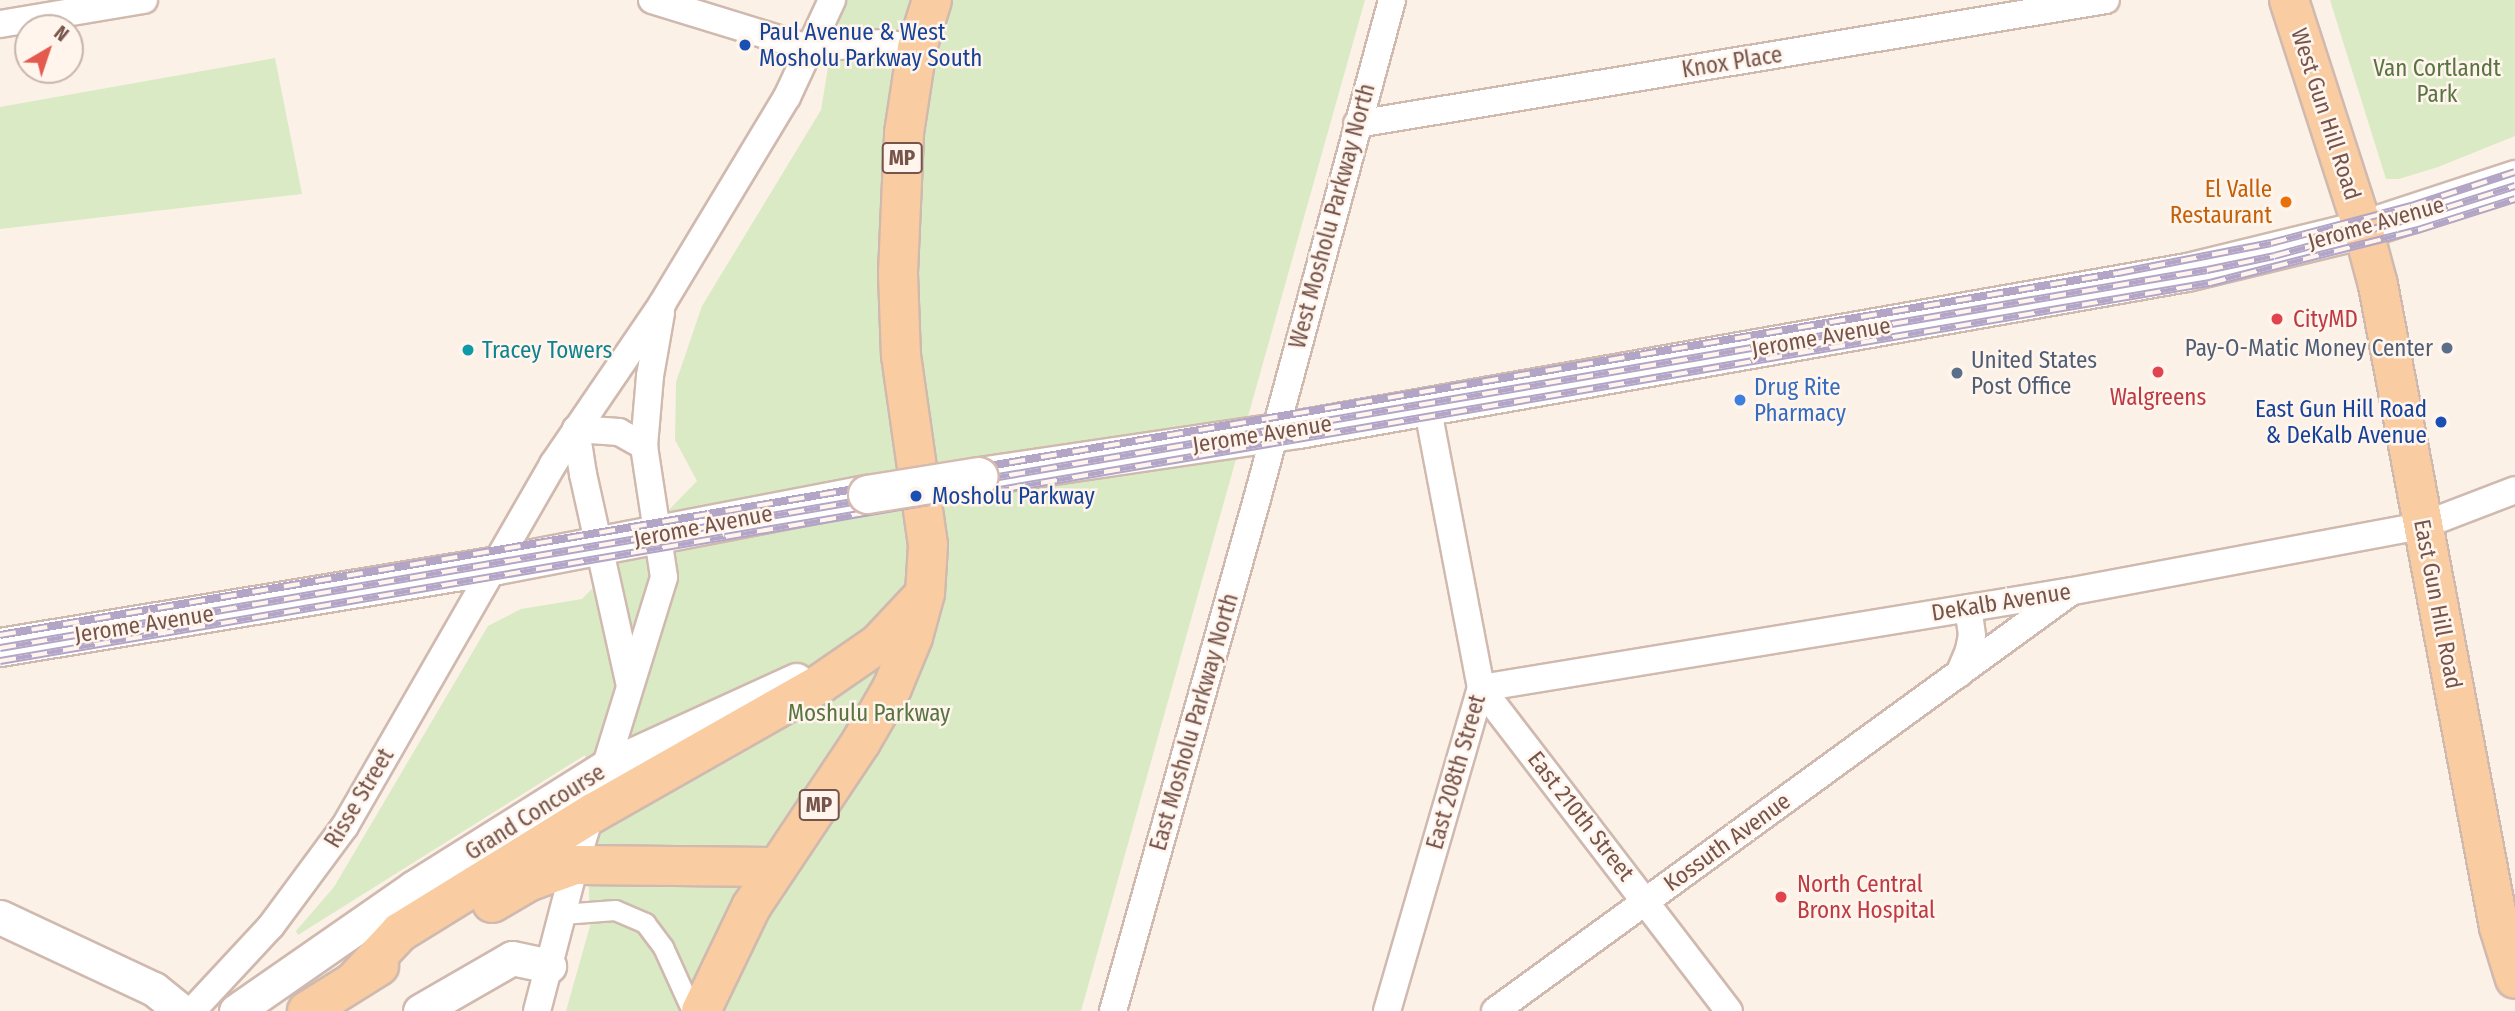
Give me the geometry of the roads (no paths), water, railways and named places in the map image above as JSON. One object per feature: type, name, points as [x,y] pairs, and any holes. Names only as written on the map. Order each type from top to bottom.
[{"type":"main road","name":"MP","points":[[701,1011],[735,937],[776,867],[861,742],[892,688],[913,637],[925,593],[928,545],[901,356],[898,273],[904,133],[917,48],[932,0]]},
{"type":"main road","name":"West Gun Hill Road","points":[[2289,0],[2363,229]]},
{"type":"main road","name":"Jerome Avenue","points":[[0,648],[497,565],[867,494],[1272,433],[2187,272],[2363,229],[2515,179]]},
{"type":"main road","name":"East Gun Hill Road","points":[[2363,229],[2380,298],[2424,525],[2507,921],[2515,979]]},
{"type":"main road","name":"Grand Concourse","points":[[357,978],[400,932],[593,813],[820,684],[859,658],[891,633],[925,593]]},
{"type":"main road","name":"Grand Concourse","points":[[307,1011],[357,978],[530,881],[575,865],[776,867]]},
{"type":"street","points":[[0,24],[145,0]]},
{"type":"street","points":[[652,0],[808,48],[884,43],[917,48]]},
{"type":"street","name":"Risse Street","points":[[192,1011],[271,926],[345,826],[497,565],[552,464],[662,304],[787,97],[808,48],[828,13],[831,0]]},
{"type":"street","name":"West Mosholu Parkway North","points":[[1272,433],[1392,0]]},
{"type":"street","name":"Knox Place","points":[[1357,124],[2106,0]]},
{"type":"street","points":[[537,1011],[575,865],[631,691],[664,577],[660,535],[644,446],[650,376],[662,304]]},
{"type":"street","name":"East 208th Street","points":[[1387,1011],[1482,688],[1427,406]]},
{"type":"street","points":[[631,691],[576,429],[619,432],[644,446]]},
{"type":"street","name":"East Mosholu Parkway North","points":[[1113,1011],[1257,499],[1272,433]]},
{"type":"street","name":"DeKalb Avenue","points":[[1482,688],[2073,591],[2424,525],[2515,490]]},
{"type":"street","name":"Kossuth Avenue","points":[[1495,1011],[2073,591]]},
{"type":"street","points":[[1959,674],[1972,635],[1968,608]]},
{"type":"street","name":"Grand Concourse","points":[[236,1011],[413,888],[606,767],[814,672],[859,658]]},
{"type":"street","name":"East 210th Street","points":[[1482,688],[1730,1011]]},
{"type":"street","points":[[562,914],[615,910],[645,923],[663,947],[692,1011]]},
{"type":"street","points":[[0,917],[154,989],[181,1011]]},
{"type":"street","points":[[420,1011],[512,958],[549,967]]},
{"type":"railway","points":[[0,635],[2118,273],[2271,243],[2411,206],[2515,172]]},
{"type":"railway","points":[[0,648],[2207,270],[2274,256],[2417,217],[2515,186]]},
{"type":"railway","points":[[0,661],[2210,283],[2418,230],[2515,199]]},
{"type":"place","name":"Paul Avenue & West Mosholu Parkway South","points":[[745,45]]},
{"type":"place","name":"El Valle Restaurant","points":[[2286,202]]},
{"type":"place","name":"CityMD","points":[[2277,319]]},
{"type":"place","name":"Pay-O-Matic Money Center","points":[[2447,348]]},
{"type":"place","name":"Tracey Towers","points":[[468,350]]},
{"type":"place","name":"Walgreens","points":[[2158,372]]},
{"type":"place","name":"United States Post Office","points":[[1957,373]]},
{"type":"place","name":"Drug Rite Pharmacy","points":[[1740,400]]},
{"type":"place","name":"East Gun Hill Road & DeKalb Avenue","points":[[2441,422]]},
{"type":"place","name":"Mosholu Parkway","points":[[916,496]]},
{"type":"place","name":"North Central Bronx Hospital","points":[[1781,897]]},
{"type":"park label","name":"Van Cortlandt Park","points":[[2437,81]]},
{"type":"park label","name":"Moshulu Parkway","points":[[869,713]]}]
